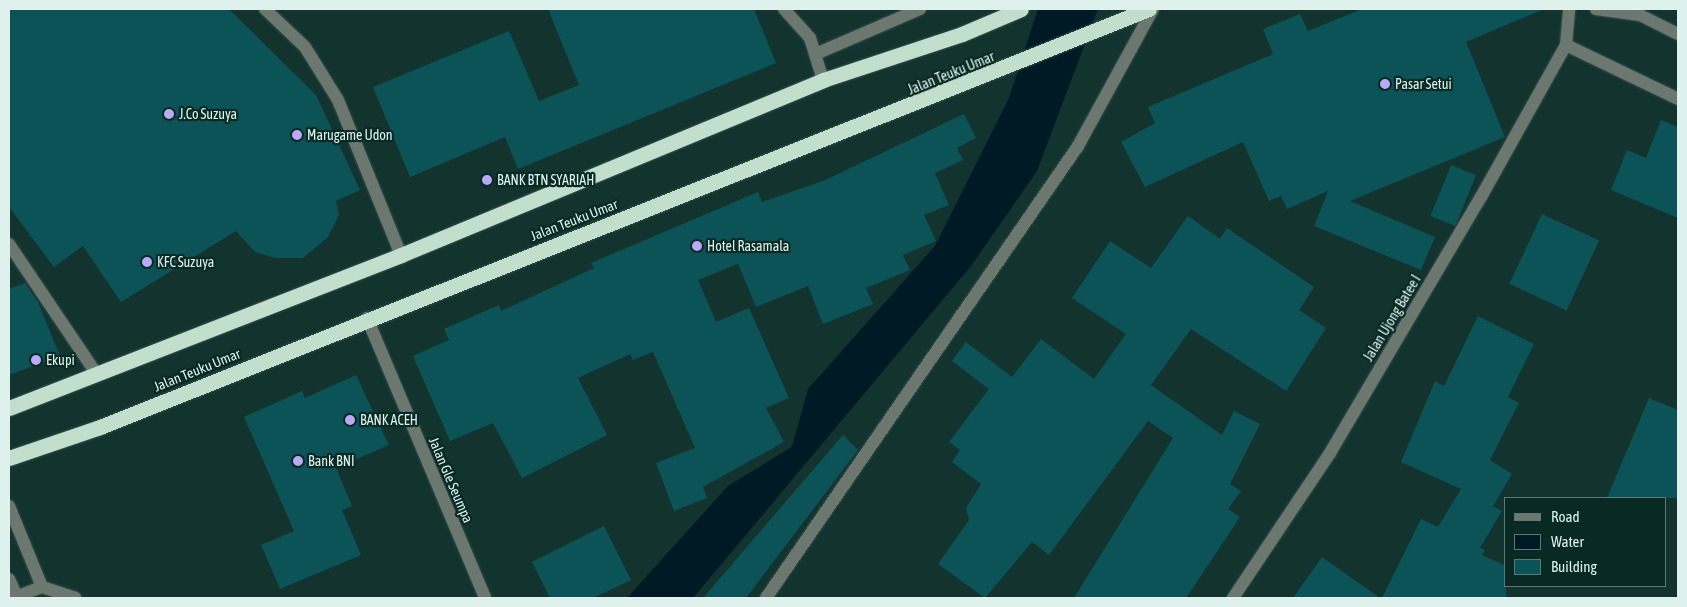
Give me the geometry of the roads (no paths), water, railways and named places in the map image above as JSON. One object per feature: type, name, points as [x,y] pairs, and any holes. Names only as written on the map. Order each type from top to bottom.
[{"type":"highway","points":[[9,408],[401,255],[823,80],[962,34],[1021,9]]},
{"type":"highway","name":"Jalan Teuku Umar","points":[[9,458],[100,427],[367,318],[979,79],[1149,9]]},
{"type":"street","points":[[264,9],[305,46],[334,93],[401,255]]},
{"type":"street","points":[[784,9],[818,53],[823,80]]},
{"type":"street","points":[[818,53],[920,9]]},
{"type":"street","points":[[766,598],[1078,146],[1153,9]]},
{"type":"street","points":[[1569,9],[1566,46],[1678,99]]},
{"type":"street","points":[[1596,9],[1640,16],[1678,34]]},
{"type":"street","name":"Jalan Ujong Batee I","points":[[1232,598],[1335,444],[1566,46]]},
{"type":"street","points":[[9,244],[96,373]]},
{"type":"street","name":"Jalan Gle Seumpa","points":[[367,318],[485,598]]},
{"type":"street","points":[[9,506],[42,587]]},
{"type":"street","points":[[9,579],[15,597],[42,587],[75,598]]},
{"type":"water","points":[[1038,9],[1098,9],[1037,171],[971,266],[693,598],[627,598],[728,486],[792,447],[808,389],[935,246],[1009,98]]},
{"type":"place","name":"Pasar Setui","points":[[1385,84]]},
{"type":"place","name":"J.Co Suzuya","points":[[169,114]]},
{"type":"place","name":"Marugame Udon","points":[[297,135]]},
{"type":"place","name":"BANK BTN SYARIAH","points":[[487,180]]},
{"type":"place","name":"Hotel Rasamala","points":[[697,246]]},
{"type":"place","name":"KFC Suzuya","points":[[147,262]]},
{"type":"place","name":"Ekupi","points":[[36,360]]},
{"type":"place","name":"BANK ACEH","points":[[350,420]]},
{"type":"place","name":"Bank BNI","points":[[298,461]]}]
